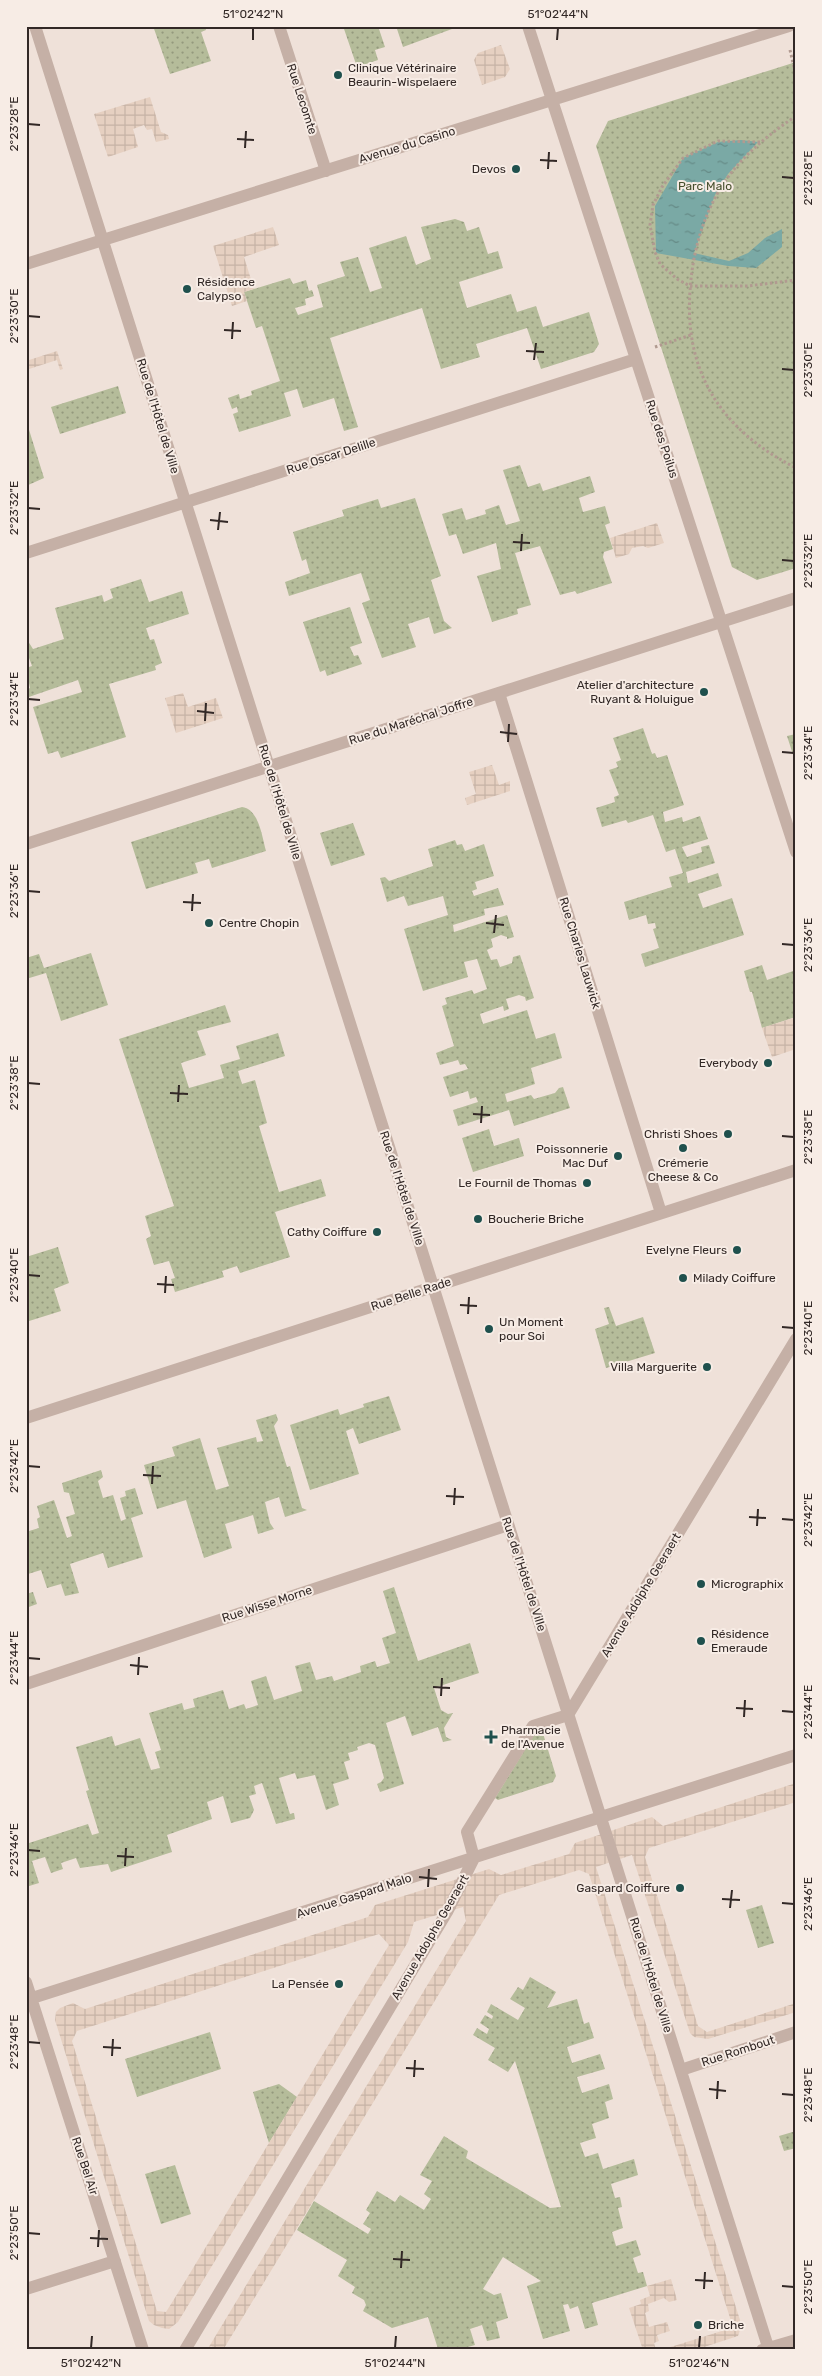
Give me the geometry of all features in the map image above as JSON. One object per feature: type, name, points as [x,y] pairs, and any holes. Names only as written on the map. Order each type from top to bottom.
[{"type":"street","name":"Rue de l'Hôtel de Ville","points":[[35,26],[681,2070],[767,2349]]},
{"type":"street","name":"Rue Lecomte","points":[[279,26],[326,171]]},
{"type":"street","name":"Rue des Poilus","points":[[528,26],[796,852]]},
{"type":"street","name":"Avenue du Casino","points":[[26,264],[786,27]]},
{"type":"street","name":"Rue Oscar Delille","points":[[26,553],[636,359]]},
{"type":"street","name":"Rue du Maréchal Joffre","points":[[26,844],[796,598]]},
{"type":"street","name":"Rue Charles Lauwick","points":[[499,693],[661,1213]]},
{"type":"street","name":"Rue Belle Rade","points":[[26,1418],[796,1170]]},
{"type":"street","name":"Avenue Adolphe Geeraert","points":[[568,1715],[796,1339]]},
{"type":"street","name":"Rue Wisse Morne","points":[[26,1684],[508,1525]]},
{"type":"street","points":[[474,1858],[467,1832],[533,1726],[568,1715]]},
{"type":"street","name":"Avenue Gaspard Malo","points":[[29,1999],[796,1755]]},
{"type":"street","name":"Avenue Adolphe Geeraert","points":[[185,2350],[447,1912],[474,1858]]},
{"type":"street","name":"Rue Bel Air","points":[[26,1982],[29,1999],[143,2350]]},
{"type":"street","name":"Rue Rombout","points":[[681,2070],[796,2032]]},
{"type":"street","points":[[26,2289],[115,2261]]},
{"type":"street","points":[[767,2349],[796,2340]]},
{"type":"path","points":[[796,116],[761,142],[729,177],[716,196],[694,253],[690,286],[691,335],[699,371],[722,409],[748,438],[772,456],[796,468]]},
{"type":"path","points":[[761,142],[718,141],[683,158],[662,187],[653,204],[650,225],[660,264],[677,279],[690,286],[748,286],[796,280]]},
{"type":"path","points":[[636,359],[660,344],[691,335]]},
{"type":"green space","points":[[153,26],[205,26],[206,30],[201,32],[211,61],[170,74]]},
{"type":"green space","points":[[343,26],[378,26],[385,47],[375,50],[378,60],[357,67]]},
{"type":"green space","points":[[396,26],[451,26],[452,29],[403,47]]},
{"type":"green space","name":"Parc Malo","points":[[796,62],[796,568],[757,580],[732,567],[596,146],[608,121]]},
{"type":"green space","points":[[455,219],[464,222],[467,231],[479,227],[488,254],[498,251],[503,268],[459,282],[467,308],[511,294],[517,312],[536,306],[543,327],[589,312],[599,344],[594,352],[541,369],[527,328],[476,344],[480,357],[441,369],[422,308],[330,338],[358,427],[344,431],[334,398],[303,408],[297,389],[284,393],[291,416],[239,432],[233,414],[238,412],[237,407],[232,409],[228,398],[239,394],[240,399],[252,395],[251,391],[280,381],[262,326],[256,328],[244,292],[290,278],[293,284],[306,280],[309,291],[312,290],[314,296],[305,299],[306,305],[295,308],[298,315],[323,307],[317,285],[345,276],[340,262],[358,257],[370,292],[382,288],[369,248],[406,236],[416,265],[431,259],[421,227]]},
{"type":"green space","points":[[118,386],[126,413],[60,434],[51,407]]},
{"type":"green space","points":[[26,420],[44,478],[26,486]]},
{"type":"green space","points":[[520,465],[528,487],[540,483],[543,491],[590,476],[595,492],[579,498],[583,512],[605,506],[610,523],[605,525],[613,549],[604,552],[603,557],[612,583],[577,594],[575,591],[560,595],[540,546],[515,553],[531,605],[517,609],[518,614],[492,622],[477,576],[501,569],[496,543],[463,554],[456,534],[449,536],[442,514],[462,508],[466,520],[486,514],[485,510],[499,505],[506,525],[520,521],[503,470]]},
{"type":"green space","points":[[415,498],[441,576],[431,580],[444,621],[452,628],[434,634],[429,617],[408,624],[416,647],[382,658],[362,603],[370,600],[361,573],[289,596],[285,582],[310,573],[306,559],[302,561],[293,532],[344,516],[342,510],[378,499],[381,508]]},
{"type":"green space","points":[[141,579],[149,602],[182,591],[189,614],[146,628],[150,640],[154,639],[162,663],[155,666],[156,670],[109,684],[126,737],[61,758],[58,751],[48,754],[33,707],[82,692],[78,680],[26,698],[26,690],[30,688],[26,668],[32,666],[26,650],[26,638],[33,649],[64,639],[55,608],[102,595],[104,602],[113,598],[110,589]]},
{"type":"green space","points":[[350,607],[362,643],[350,647],[354,656],[358,655],[362,664],[327,676],[325,670],[320,672],[303,622]]},
{"type":"green space","points":[[643,728],[652,754],[655,753],[657,758],[667,755],[684,805],[663,812],[665,822],[682,817],[683,822],[700,816],[708,839],[682,847],[687,857],[702,852],[701,847],[709,845],[715,863],[686,872],[688,883],[718,873],[722,886],[698,894],[703,908],[732,898],[744,935],[645,967],[641,954],[659,948],[653,929],[656,928],[655,923],[648,924],[646,915],[629,920],[624,902],[672,887],[669,877],[683,873],[675,849],[666,852],[653,815],[628,823],[626,820],[602,827],[596,808],[615,802],[614,797],[619,795],[609,770],[618,767],[616,762],[621,760],[613,738]]},
{"type":"green space","points":[[796,734],[796,764],[787,736]]},
{"type":"green space","points":[[242,807],[248,809],[256,818],[266,851],[212,868],[209,859],[195,863],[198,873],[146,889],[131,842]]},
{"type":"green space","points":[[353,823],[365,855],[331,866],[320,833]]},
{"type":"green space","points":[[455,840],[457,845],[462,844],[465,851],[484,844],[494,876],[475,882],[477,889],[472,891],[474,896],[498,888],[504,905],[484,909],[485,915],[453,925],[454,932],[507,915],[514,937],[507,939],[507,937],[501,935],[491,939],[493,947],[487,950],[491,960],[497,959],[500,967],[512,963],[513,957],[520,955],[534,998],[526,1001],[525,997],[519,995],[506,999],[509,1009],[504,1011],[503,1006],[480,1014],[483,1024],[527,1010],[536,1039],[555,1033],[562,1058],[531,1068],[535,1084],[505,1094],[507,1102],[531,1095],[534,1099],[555,1093],[559,1088],[563,1087],[570,1108],[514,1126],[509,1110],[458,1126],[453,1110],[478,1102],[476,1097],[470,1099],[468,1091],[450,1097],[443,1077],[468,1069],[465,1064],[460,1065],[458,1060],[440,1065],[436,1053],[454,1046],[442,1006],[447,1004],[445,998],[472,990],[474,994],[487,989],[477,959],[464,962],[468,977],[423,991],[404,929],[448,915],[443,896],[408,906],[404,896],[387,902],[380,878],[385,877],[389,881],[433,866],[428,849]]},
{"type":"green space","points":[[91,953],[108,1005],[61,1021],[46,973],[26,979],[26,958],[39,954],[44,968]]},
{"type":"green space","points":[[762,965],[767,980],[796,970],[796,1017],[762,1028],[744,971]]},
{"type":"green space","points":[[225,1005],[231,1022],[197,1031],[206,1055],[181,1063],[189,1088],[224,1078],[220,1065],[240,1059],[236,1046],[278,1033],[285,1056],[238,1071],[242,1084],[255,1080],[267,1123],[259,1126],[279,1192],[321,1179],[326,1196],[275,1212],[290,1257],[240,1273],[237,1266],[222,1271],[224,1277],[175,1292],[171,1279],[175,1278],[169,1261],[154,1265],[146,1239],[151,1236],[145,1216],[174,1206],[119,1039]]},
{"type":"green space","points":[[489,1129],[494,1146],[519,1138],[524,1156],[473,1172],[462,1138]]},
{"type":"green space","points":[[58,1247],[69,1283],[54,1289],[61,1311],[26,1322],[26,1257]]},
{"type":"green space","points":[[609,1307],[616,1326],[643,1317],[655,1353],[606,1368],[595,1329],[609,1324],[604,1308]]},
{"type":"green space","points":[[389,1396],[401,1430],[359,1444],[353,1428],[346,1431],[359,1474],[310,1490],[290,1425],[338,1409],[340,1415],[364,1407],[363,1404]]},
{"type":"green space","points":[[276,1414],[278,1420],[274,1426],[287,1467],[290,1466],[302,1508],[307,1510],[285,1517],[279,1497],[265,1502],[270,1523],[274,1529],[258,1534],[253,1515],[225,1524],[232,1548],[204,1558],[186,1500],[157,1509],[144,1465],[175,1456],[172,1447],[200,1438],[216,1490],[229,1486],[217,1448],[256,1437],[257,1442],[263,1441],[256,1420]]},
{"type":"green space","points":[[101,1470],[103,1477],[98,1481],[103,1498],[113,1495],[121,1521],[126,1519],[120,1498],[126,1496],[125,1491],[135,1488],[143,1514],[131,1518],[143,1557],[108,1568],[103,1553],[70,1564],[79,1593],[65,1596],[61,1584],[47,1588],[41,1570],[28,1574],[26,1522],[29,1531],[39,1528],[37,1519],[40,1517],[37,1506],[54,1500],[67,1538],[72,1536],[66,1517],[75,1514],[69,1493],[64,1492],[62,1483]]},
{"type":"green space","points":[[394,1587],[418,1661],[470,1643],[479,1673],[434,1688],[441,1710],[448,1714],[453,1713],[444,1728],[446,1737],[452,1740],[443,1742],[438,1727],[412,1736],[405,1716],[386,1723],[404,1784],[380,1792],[377,1784],[384,1778],[375,1745],[369,1743],[357,1747],[358,1750],[348,1753],[350,1760],[344,1762],[349,1779],[333,1784],[339,1805],[326,1810],[315,1775],[297,1779],[295,1773],[279,1778],[290,1814],[294,1813],[295,1819],[276,1824],[262,1783],[254,1786],[256,1794],[249,1796],[254,1810],[250,1818],[231,1823],[223,1796],[207,1802],[212,1819],[167,1835],[172,1852],[111,1872],[108,1864],[80,1868],[76,1858],[61,1863],[63,1869],[51,1873],[45,1857],[32,1861],[39,1883],[26,1887],[26,1844],[88,1824],[92,1835],[99,1833],[86,1791],[89,1790],[76,1747],[112,1736],[115,1746],[140,1738],[151,1770],[160,1768],[155,1752],[161,1750],[149,1713],[182,1703],[184,1710],[195,1707],[193,1699],[223,1690],[229,1709],[244,1704],[246,1709],[258,1705],[251,1681],[266,1676],[274,1700],[302,1691],[295,1666],[310,1662],[316,1680],[332,1676],[334,1681],[361,1672],[360,1666],[375,1661],[377,1667],[390,1663],[382,1638],[396,1633],[383,1591]]},
{"type":"green space","points":[[33,1592],[37,1604],[26,1608],[26,1594]]},
{"type":"green space","points":[[537,1730],[542,1730],[556,1776],[553,1782],[498,1800],[495,1798]]},
{"type":"green space","points":[[762,1905],[774,1943],[758,1948],[746,1910]]},
{"type":"green space","points":[[530,1977],[556,1992],[547,2008],[577,1999],[584,2024],[589,2022],[594,2038],[567,2047],[572,2063],[600,2054],[605,2069],[577,2077],[582,2093],[609,2084],[613,2099],[605,2102],[609,2118],[592,2124],[596,2138],[580,2143],[585,2157],[598,2153],[603,2169],[634,2159],[638,2175],[611,2184],[615,2198],[620,2197],[622,2207],[618,2208],[623,2228],[612,2232],[616,2246],[636,2240],[641,2255],[633,2258],[638,2273],[643,2272],[647,2286],[592,2303],[598,2325],[585,2329],[578,2306],[570,2309],[568,2304],[563,2305],[570,2331],[543,2339],[527,2286],[541,2281],[503,2257],[483,2289],[494,2295],[501,2293],[508,2318],[496,2322],[500,2338],[487,2341],[482,2325],[470,2329],[475,2345],[457,2350],[438,2349],[428,2317],[392,2328],[363,2311],[366,2305],[364,2300],[352,2293],[355,2287],[338,2276],[347,2260],[297,2230],[314,2201],[368,2234],[371,2229],[363,2224],[370,2213],[366,2210],[377,2191],[395,2202],[400,2195],[424,2210],[431,2199],[424,2194],[432,2181],[420,2175],[444,2136],[468,2151],[466,2158],[550,2208],[561,2207],[515,2061],[508,2072],[488,2060],[495,2048],[473,2035],[477,2028],[487,2034],[489,2029],[480,2023],[485,2015],[492,2019],[493,2016],[487,2012],[491,2004],[518,2020],[525,2008],[510,1999],[518,1987],[523,1990]]},
{"type":"green space","points":[[210,2032],[221,2069],[137,2097],[125,2059]]},
{"type":"green space","points":[[279,2084],[297,2097],[269,2143],[253,2092]]},
{"type":"green space","points":[[796,2131],[796,2148],[784,2151],[779,2136]]},
{"type":"green space","points":[[175,2165],[191,2214],[161,2224],[145,2174]]},
{"type":"shaded area","points":[[501,45],[510,69],[505,77],[482,85],[474,60],[478,53]]},
{"type":"shaded area","points":[[150,97],[161,132],[168,135],[169,139],[156,142],[152,129],[147,130],[144,125],[133,129],[138,147],[108,157],[94,114]]},
{"type":"shaded area","points":[[273,227],[279,245],[244,257],[254,289],[244,292],[247,301],[232,306],[213,246]]},
{"type":"shaded area","points":[[57,351],[63,369],[60,370],[57,360],[26,370],[26,361]]},
{"type":"shaded area","points":[[657,523],[664,543],[648,548],[643,546],[632,548],[629,554],[616,558],[610,538]]},
{"type":"shaded area","points":[[183,693],[188,707],[216,698],[223,718],[176,733],[165,698]]},
{"type":"shaded area","points":[[492,765],[499,785],[510,781],[510,791],[467,805],[465,798],[476,794],[469,772]]},
{"type":"shaded area","points":[[796,1017],[796,1049],[772,1057],[762,1028]]},
{"type":"shaded area","points":[[796,1783],[793,1785],[796,1789],[796,1802],[649,1848],[645,1857],[698,2026],[707,2032],[796,2003],[796,2012],[708,2039],[694,2037],[690,2033],[632,1855],[596,1867],[740,2320],[741,2327],[738,2336],[695,2350],[661,2350],[725,2330],[731,2321],[589,1874],[579,1870],[499,1895],[223,2350],[214,2350],[215,2348],[211,2346],[207,2350],[466,1921],[463,1907],[414,1922],[408,1942],[178,2322],[169,2329],[154,2325],[149,2321],[55,2020],[56,2012],[60,2008],[73,2003],[85,2009],[368,1917],[375,1905],[489,1869],[501,1875],[569,1854],[575,1843],[652,1817],[663,1826]],"holes":[[[379,1934],[389,1945],[166,2312],[157,2311],[72,2041],[77,2031]]]},
{"type":"shaded area","points":[[671,2279],[677,2300],[669,2302],[664,2298],[648,2304],[649,2311],[645,2313],[649,2327],[667,2322],[670,2331],[657,2335],[659,2341],[654,2343],[656,2350],[643,2350],[629,2308],[641,2304],[640,2300],[650,2296],[647,2286]]},
{"type":"water","points":[[741,140],[758,142],[728,174],[715,195],[694,253],[729,261],[748,253],[765,238],[782,229],[782,247],[756,268],[728,266],[656,253],[655,206],[683,158],[718,142]]},
{"type":"place","name":"Clinique Vétérinaire Beaurin-Wispelaere","points":[[338,75]]},
{"type":"place","name":"Devos","points":[[516,169]]},
{"type":"place","name":"Résidence Calypso","points":[[187,289]]},
{"type":"place","name":"Atelier d'architecture Ruyant & Holuigue","points":[[704,692]]},
{"type":"place","name":"Centre Chopin","points":[[209,923]]},
{"type":"place","name":"Everybody","points":[[768,1063]]},
{"type":"place","name":"Christi Shoes","points":[[728,1134]]},
{"type":"place","name":"Crémerie Cheese & Co","points":[[683,1148]]},
{"type":"place","name":"Poissonnerie Mac Duf","points":[[618,1156]]},
{"type":"place","name":"Le Fournil de Thomas","points":[[587,1183]]},
{"type":"place","name":"Boucherie Briche","points":[[478,1219]]},
{"type":"place","name":"Cathy Coiffure","points":[[377,1232]]},
{"type":"place","name":"Evelyne Fleurs","points":[[737,1250]]},
{"type":"place","name":"Milady Coiffure","points":[[683,1278]]},
{"type":"place","name":"Un Moment pour Soi","points":[[489,1329]]},
{"type":"place","name":"Villa Marguerite","points":[[707,1367]]},
{"type":"place","name":"Micrographix","points":[[701,1584]]},
{"type":"place","name":"Résidence Emeraude","points":[[701,1641]]},
{"type":"place","name":"Pharmacie de l'Avenue","points":[[491,1737]]},
{"type":"place","name":"Gaspard Coiffure","points":[[680,1888]]},
{"type":"place","name":"La Pensée","points":[[339,1984]]},
{"type":"place","name":"Briche","points":[[698,2325]]}]
